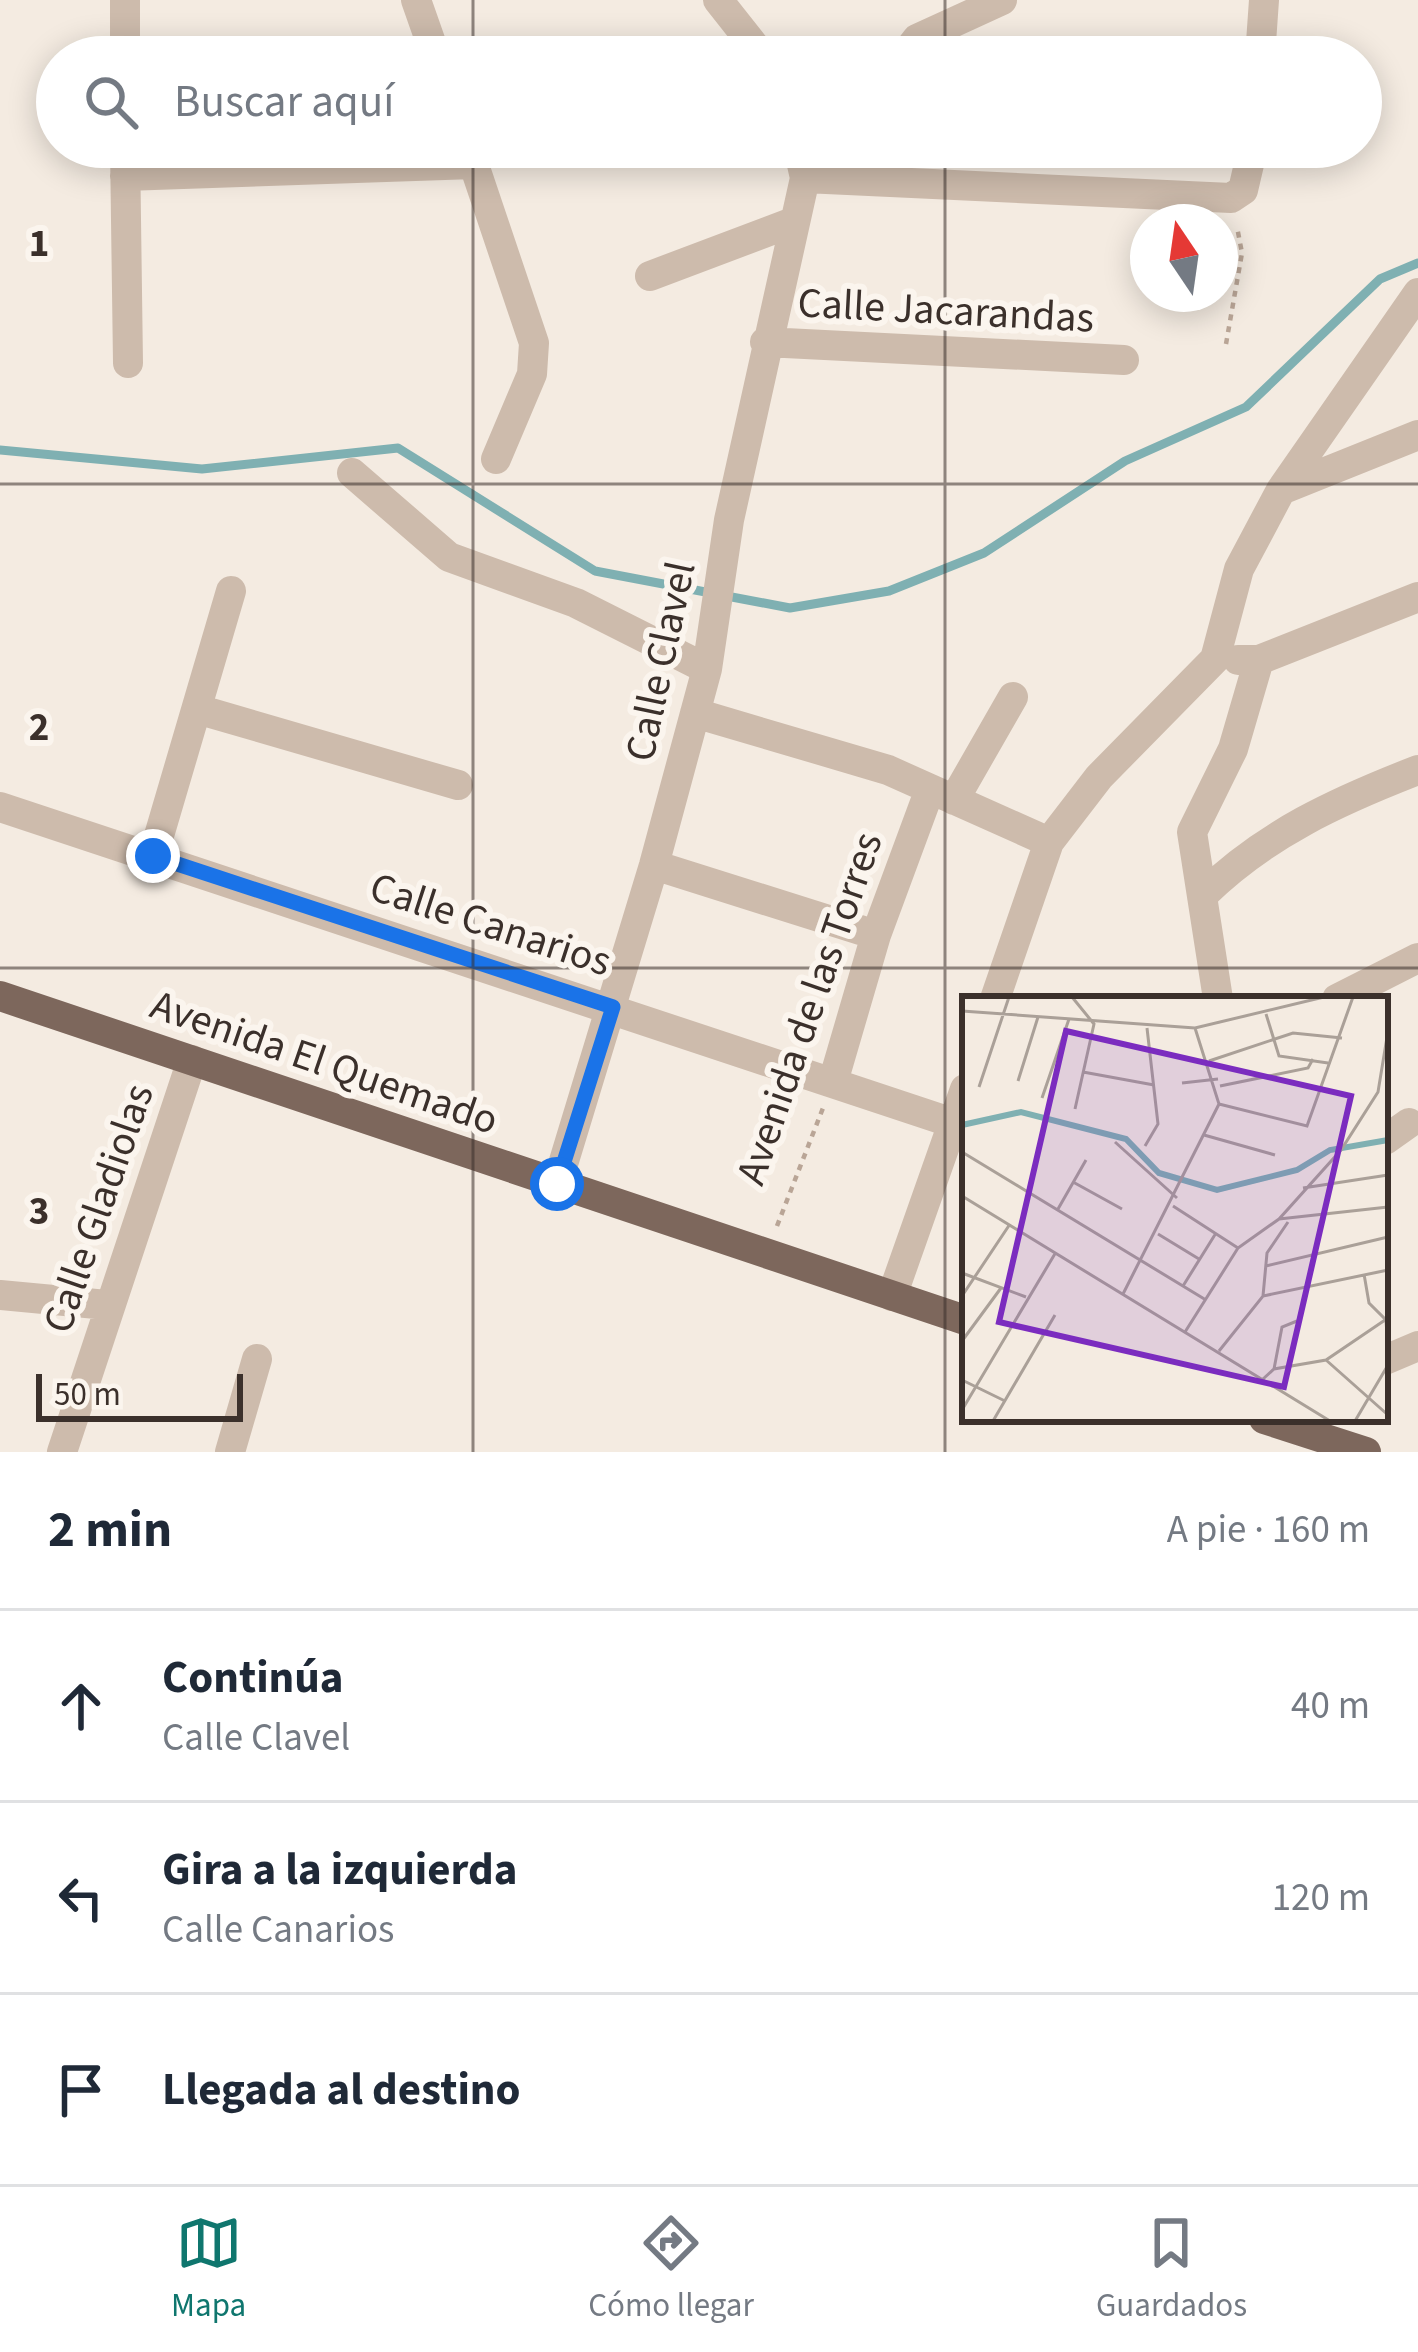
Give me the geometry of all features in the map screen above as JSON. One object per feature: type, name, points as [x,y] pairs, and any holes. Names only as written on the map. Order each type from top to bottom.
[{"type":"main road","name":"Avenida El Quemado","points":[[0,995],[962,1319]]},
{"type":"main road","points":[[1273,1422],[1366,1452]]},
{"type":"street","points":[[125,0],[125,36]]},
{"type":"street","points":[[416,0],[429,36]]},
{"type":"street","points":[[718,0],[747,36]]},
{"type":"street","points":[[924,36],[1002,0]]},
{"type":"street","points":[[1261,36],[1264,0]]},
{"type":"street","points":[[125,168],[128,363]]},
{"type":"street","points":[[475,168],[534,343],[532,374],[496,459]]},
{"type":"street","name":"Calle Clavel","points":[[557,1184],[613,1007],[707,669],[717,627],[729,520],[805,178],[803,168]]},
{"type":"street","points":[[805,178],[1237,194],[1246,168]]},
{"type":"street","points":[[650,276],[793,222]]},
{"type":"street","points":[[996,996],[1049,842],[1099,777],[1215,659],[1238,569],[1281,490],[1418,293]]},
{"type":"street","name":"Calle Jacarandas","points":[[765,342],[1124,360]]},
{"type":"street","points":[[1281,490],[1418,435]]},
{"type":"street","points":[[352,473],[449,557],[577,603],[707,669]]},
{"type":"street","points":[[153,856],[231,590]]},
{"type":"street","points":[[1215,659],[1258,660],[1418,597]]},
{"type":"street","points":[[1218,996],[1192,832],[1233,749],[1258,660]]},
{"type":"street","name":"Avenida de las Torres","points":[[833,1082],[876,934],[942,794],[1013,697]]},
{"type":"street","points":[[196,709],[458,785]]},
{"type":"street","points":[[695,713],[888,770],[1049,842]]},
{"type":"street","points":[[1203,895],[1226,872],[1317,809],[1418,770]]},
{"type":"street","name":"Calle Canarios","points":[[0,807],[613,1007],[953,1124]]},
{"type":"street","points":[[654,865],[876,934]]},
{"type":"street","points":[[1343,996],[1418,958]]},
{"type":"street","name":"Calle Gladiolas","points":[[62,1452],[192,1060]]},
{"type":"street","points":[[892,1296],[962,1098]]},
{"type":"street","points":[[0,1295],[107,1305]]},
{"type":"street","points":[[1388,1359],[1418,1346]]},
{"type":"street","points":[[230,1452],[257,1359]]},
{"type":"path","points":[[1226,344],[1242,253],[1237,194]]},
{"type":"path","name":"Avenida de las Torres","points":[[766,1254],[833,1082]]},
{"type":"waterway","points":[[0,450],[202,469],[398,448],[595,571],[790,608],[889,591],[984,553],[1125,461],[1246,407],[1380,279],[1418,263]]},
{"type":"route","points":[[153,856],[613,1007],[557,1184]]}]
